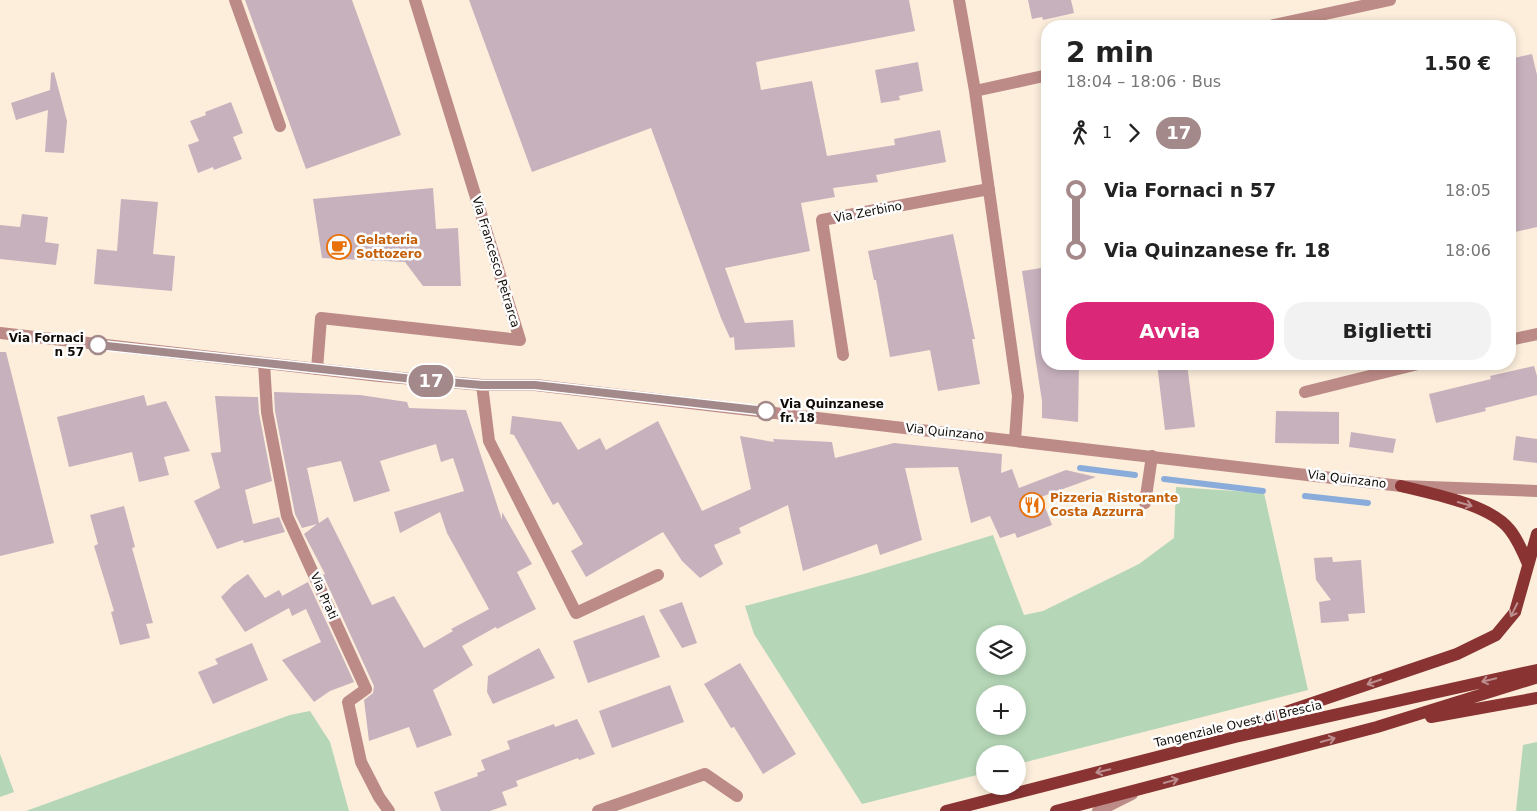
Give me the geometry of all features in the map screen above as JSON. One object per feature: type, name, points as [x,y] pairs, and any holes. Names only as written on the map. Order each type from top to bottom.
[{"type":"main road","points":[[1401,486],[1480,508],[1509,528],[1520,544],[1528,564]]},
{"type":"main road","points":[[1235,737],[1286,712],[1457,654],[1496,635],[1515,612],[1537,534]]},
{"type":"main road","name":"Tangenziale Ovest di Brescia","points":[[946,811],[1235,737],[1537,670]]},
{"type":"main road","points":[[1056,811],[1377,727],[1537,677]]},
{"type":"main road","points":[[1377,727],[1537,698]]},
{"type":"street","points":[[234,0],[280,126]]},
{"type":"street","name":"Via Francesco Petrarca","points":[[317,369],[321,318],[520,340],[415,0]]},
{"type":"street","points":[[959,0],[976,91],[1018,396],[1015,440]]},
{"type":"street","points":[[1298,20],[1390,0]]},
{"type":"street","points":[[976,91],[1041,77]]},
{"type":"street","name":"Via Zerbino","points":[[843,355],[822,220],[989,189]]},
{"type":"street","name":"Via Quinzano","points":[[0,333],[317,369],[482,385],[535,385],[1401,486],[1537,491]]},
{"type":"street","points":[[1516,339],[1537,334]]},
{"type":"street","name":"Via Prati","points":[[264,363],[268,412],[287,516],[366,689],[348,702],[361,762],[379,797],[389,811]]},
{"type":"street","points":[[1305,392],[1394,370]]},
{"type":"street","points":[[482,385],[489,441],[576,614],[658,575]]},
{"type":"street","points":[[1145,503],[1152,456]]},
{"type":"street","points":[[598,811],[705,774],[737,796]]},
{"type":"street","points":[[1098,811],[1145,788]]},
{"type":"green space","points":[[1176,487],[1264,493],[1308,690],[1026,762],[1026,745],[976,745],[976,775],[862,804],[754,634],[745,606],[864,574],[993,535],[1024,615],[1043,611],[1139,564],[1174,538]]},
{"type":"green space","points":[[310,711],[330,742],[349,811],[26,811],[290,715]]},
{"type":"green space","points":[[1537,742],[1537,811],[1516,811],[1523,745]]},
{"type":"green space","points":[[0,754],[14,792],[0,797]]},
{"type":"building","points":[[245,0],[352,0],[401,135],[306,169]]},
{"type":"building","points":[[469,0],[909,0],[915,31],[756,62],[761,90],[812,81],[827,156],[895,145],[894,139],[940,130],[946,162],[876,175],[878,182],[833,188],[835,197],[801,203],[810,251],[725,268],[745,323],[793,320],[795,347],[735,350],[734,337],[730,338],[721,318],[651,128],[532,172]]},
{"type":"building","points":[[1028,0],[1071,0],[1074,13],[1043,20],[1042,17],[1032,19]]},
{"type":"building","points":[[1532,54],[1537,75],[1537,227],[1516,232],[1516,58]]},
{"type":"building","points":[[918,62],[923,91],[899,96],[900,100],[881,103],[875,70]]},
{"type":"building","points":[[54,72],[67,121],[64,153],[45,152],[48,110],[16,120],[11,103],[50,90],[51,73]]},
{"type":"building","points":[[231,102],[243,133],[233,137],[242,159],[214,170],[213,167],[198,173],[188,145],[199,141],[190,121],[206,115],[205,112]]},
{"type":"building","points":[[433,188],[436,229],[458,228],[461,286],[423,286],[405,262],[322,258],[313,199]]},
{"type":"building","points":[[121,199],[158,202],[153,254],[175,256],[172,291],[94,284],[97,249],[117,251]]},
{"type":"building","points":[[22,214],[48,217],[45,242],[59,244],[56,265],[0,259],[0,225],[20,227]]},
{"type":"building","points":[[953,234],[975,339],[972,339],[980,384],[938,391],[930,350],[890,357],[876,280],[874,280],[868,251]]},
{"type":"building","points":[[1041,268],[1041,370],[1079,370],[1078,422],[1042,418],[1042,401],[1022,271]]},
{"type":"building","points":[[0,352],[6,352],[54,543],[0,556]]},
{"type":"building","points":[[1534,366],[1537,376],[1537,395],[1485,408],[1486,411],[1436,423],[1429,394],[1491,379],[1490,376]]},
{"type":"building","points":[[1158,370],[1188,370],[1195,427],[1165,430]]},
{"type":"building","points":[[274,392],[360,395],[407,402],[409,408],[466,410],[502,520],[502,512],[532,564],[517,572],[536,609],[497,629],[496,627],[462,646],[473,665],[433,690],[452,735],[417,748],[409,727],[369,741],[364,700],[373,693],[374,686],[323,575],[325,574],[304,534],[317,524],[302,528],[295,514],[275,411]],"holes":[[[436,444],[441,462],[453,458],[464,491],[394,512],[400,533],[440,512],[447,533],[489,609],[451,629],[453,631],[424,648],[394,596],[372,605],[328,517],[319,523],[307,468],[341,461],[354,502],[390,491],[380,461]]]},
{"type":"building","points":[[144,395],[147,406],[166,401],[190,451],[164,457],[169,475],[139,482],[132,452],[69,467],[57,417]]},
{"type":"building","points":[[215,396],[258,397],[259,413],[272,481],[245,490],[253,524],[279,517],[285,532],[244,543],[243,540],[217,549],[194,501],[220,488],[211,453],[221,452]]},
{"type":"building","points":[[1276,411],[1339,412],[1339,444],[1275,443]]},
{"type":"building","points":[[512,416],[561,422],[578,450],[600,438],[606,450],[658,421],[702,511],[751,489],[740,436],[774,442],[773,439],[832,442],[835,458],[894,443],[1002,454],[1001,473],[1012,469],[1019,488],[1066,470],[1096,477],[1041,497],[1052,525],[1017,538],[1015,533],[1000,538],[990,516],[971,523],[958,467],[905,468],[922,540],[880,555],[877,544],[803,571],[788,505],[739,528],[741,533],[714,545],[723,564],[700,578],[682,561],[663,532],[586,577],[571,551],[583,544],[558,502],[553,505],[514,435],[510,434]]},
{"type":"building","points":[[1351,432],[1396,439],[1393,453],[1349,447]]},
{"type":"building","points":[[1516,436],[1537,439],[1537,463],[1513,460]]},
{"type":"building","points":[[124,506],[135,547],[132,548],[153,623],[146,624],[150,638],[120,645],[111,612],[114,611],[94,546],[98,544],[90,515]]},
{"type":"building","points":[[1332,557],[1333,562],[1361,560],[1365,613],[1348,614],[1349,621],[1321,623],[1319,602],[1331,600],[1316,580],[1314,558]]},
{"type":"building","points":[[248,574],[265,598],[279,590],[282,596],[308,582],[354,682],[330,691],[314,702],[282,660],[321,642],[306,609],[292,616],[289,608],[245,632],[221,597]]},
{"type":"building","points":[[682,602],[697,643],[682,648],[659,610]]},
{"type":"building","points":[[644,615],[660,657],[588,683],[573,641]]},
{"type":"building","points":[[252,643],[268,680],[213,704],[198,672],[218,664],[215,659]]},
{"type":"building","points":[[539,648],[555,678],[493,704],[487,692],[488,676]]},
{"type":"building","points":[[740,663],[796,754],[763,774],[734,727],[731,728],[704,684]]},
{"type":"building","points":[[670,685],[684,722],[612,748],[599,711]]},
{"type":"building","points":[[577,719],[595,754],[579,760],[578,758],[516,781],[518,786],[502,792],[507,805],[490,811],[441,811],[434,792],[478,776],[477,773],[485,770],[481,760],[510,749],[507,741],[554,724],[555,727]]},
{"type":"waterway","points":[[1080,468],[1135,475]]},
{"type":"waterway","points":[[1164,479],[1263,491]]},
{"type":"waterway","points":[[1305,496],[1368,503]]},
{"type":"bus line","name":"17","points":[[98,345],[413,379],[482,385],[535,385],[766,411]]},
{"type":"place","name":"Gelateria Sottozero","points":[[339,247]]},
{"type":"place","name":"Via Fornaci n 57","points":[[98,345]]},
{"type":"place","name":"Via Quinzanese fr. 18","points":[[766,411]]},
{"type":"place","name":"Pizzeria Ristorante Costa Azzurra","points":[[1032,505]]}]
